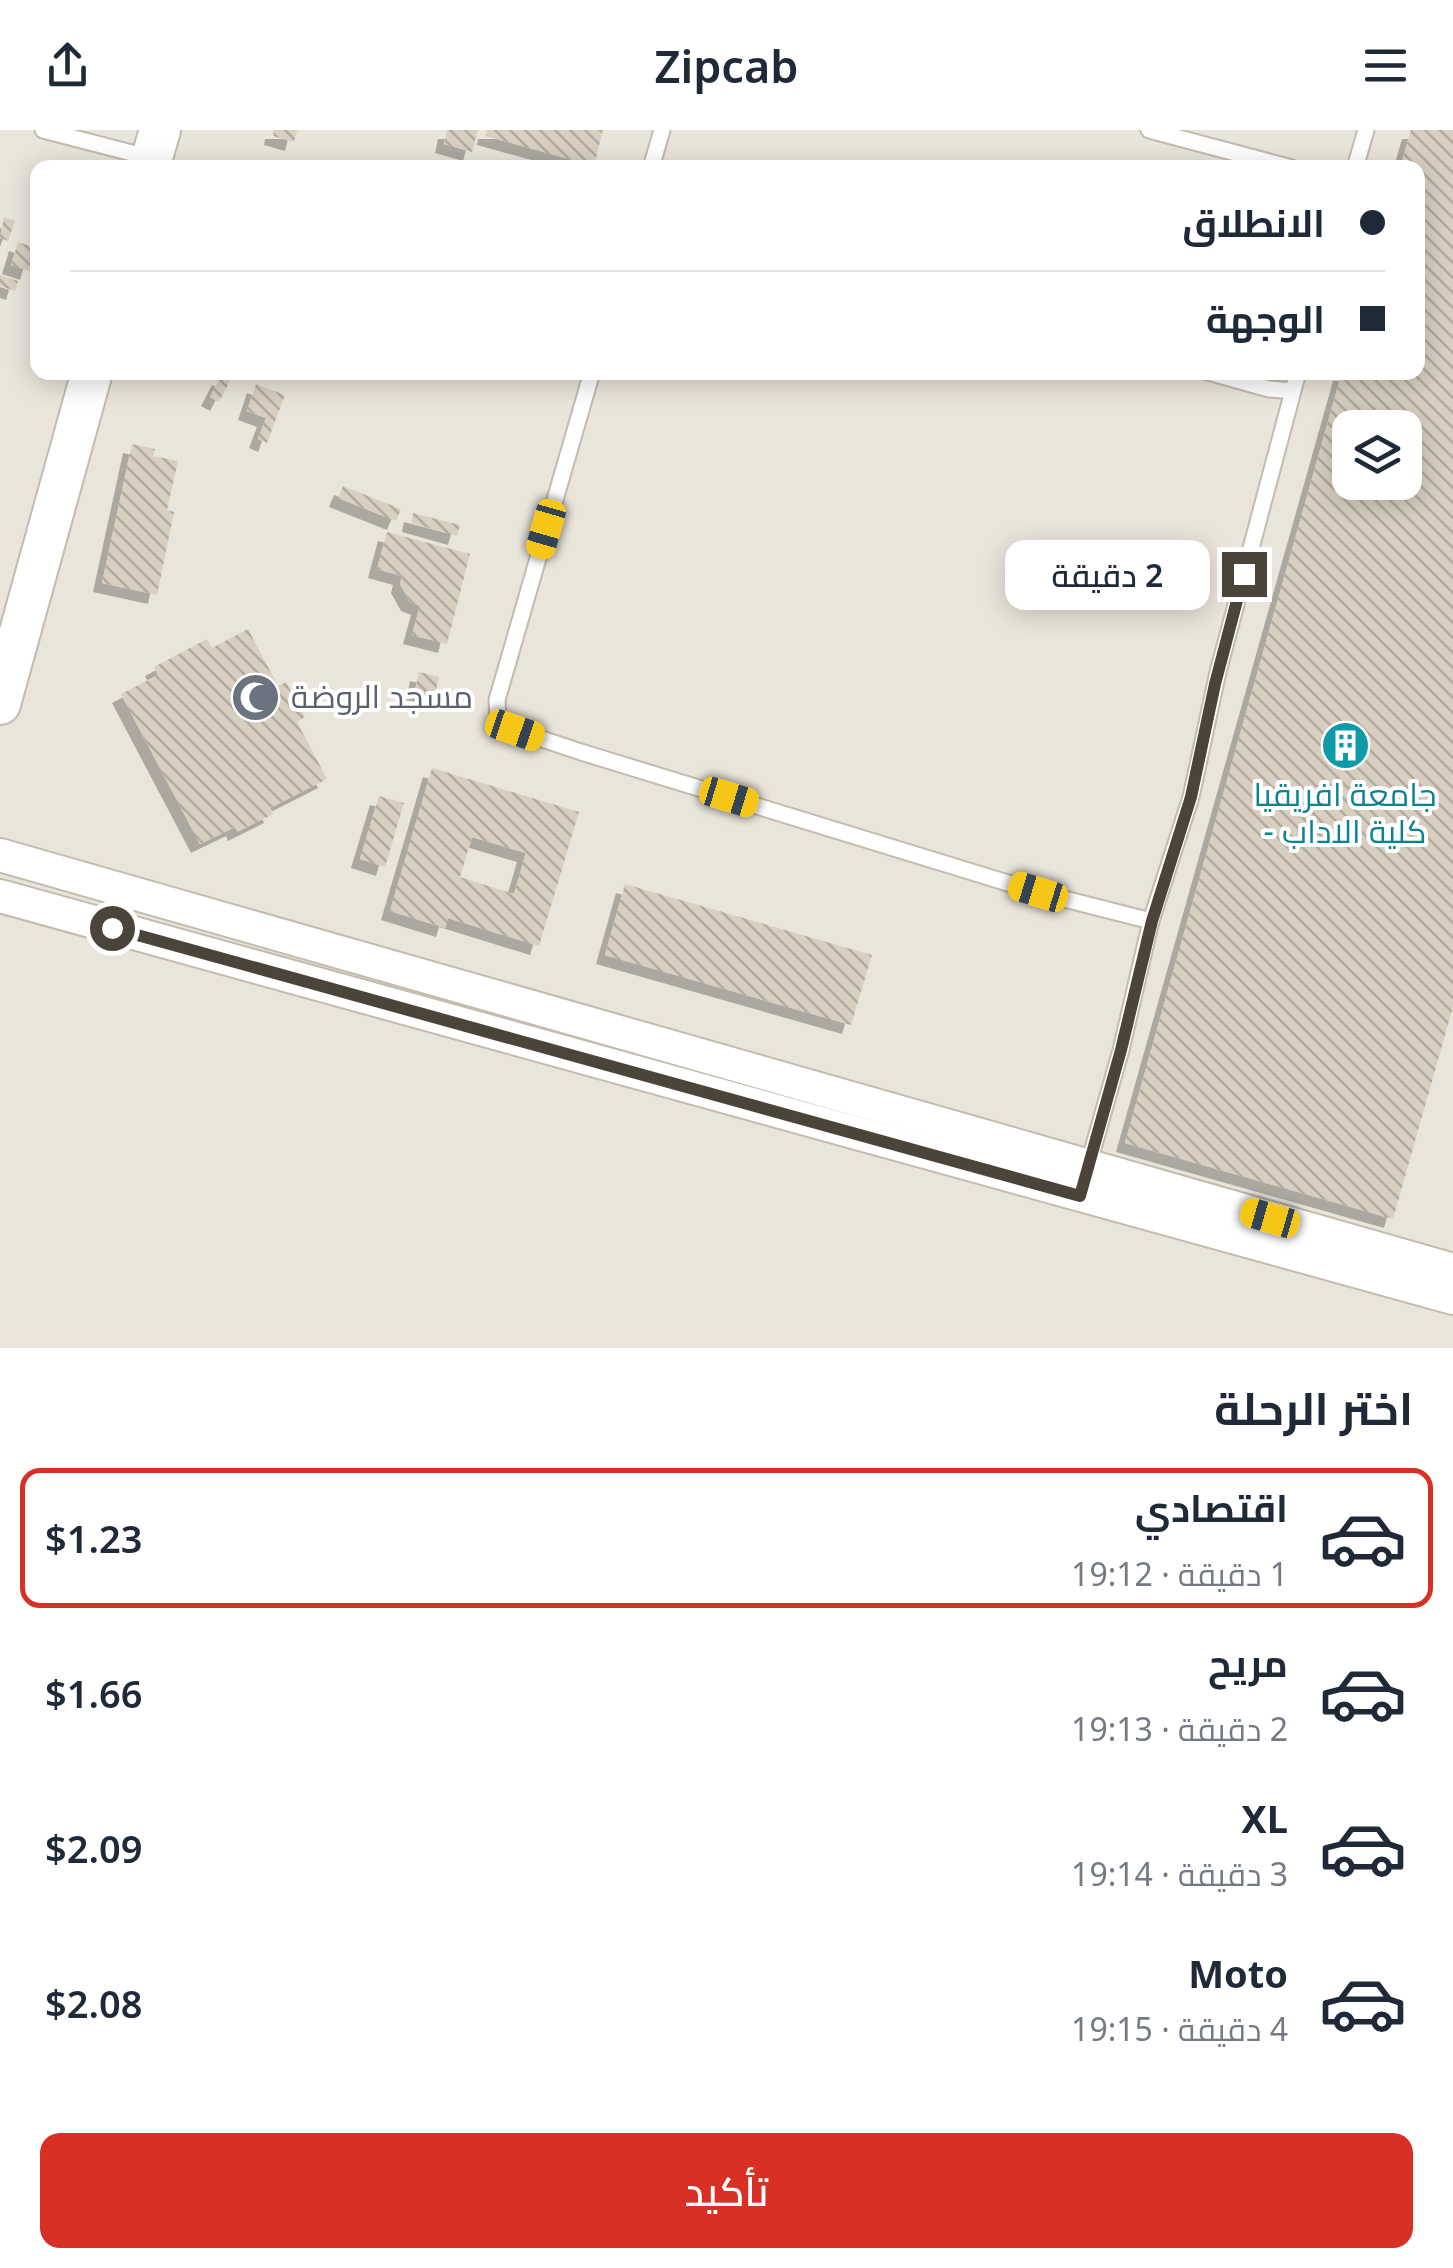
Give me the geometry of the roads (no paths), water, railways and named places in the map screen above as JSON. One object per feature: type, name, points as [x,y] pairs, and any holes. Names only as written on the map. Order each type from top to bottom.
[{"type":"street","points":[[0,704],[90,380]]},
{"type":"street","points":[[0,855],[1084,1181],[1453,1298]]},
{"type":"street","points":[[0,896],[1084,1181],[1453,1270]]},
{"type":"lane","points":[[43,130],[153,152]]},
{"type":"lane","points":[[653,160],[662,130]]},
{"type":"lane","points":[[1149,130],[1262,160]]},
{"type":"lane","points":[[1357,160],[1366,130]]},
{"type":"lane","points":[[590,380],[497,700],[498,719],[515,730],[599,758],[1038,892],[1152,921]]},
{"type":"lane","points":[[1235,380],[1269,390],[1292,391]]},
{"type":"lane","points":[[1084,1181],[1152,921],[1191,797],[1215,684],[1295,380]]},
{"type":"place","name":"مسجد الروضة","points":[[256,697]]},
{"type":"place","name":"جامعة افريقيا - كلية الاداب","points":[[1345,745]]}]
